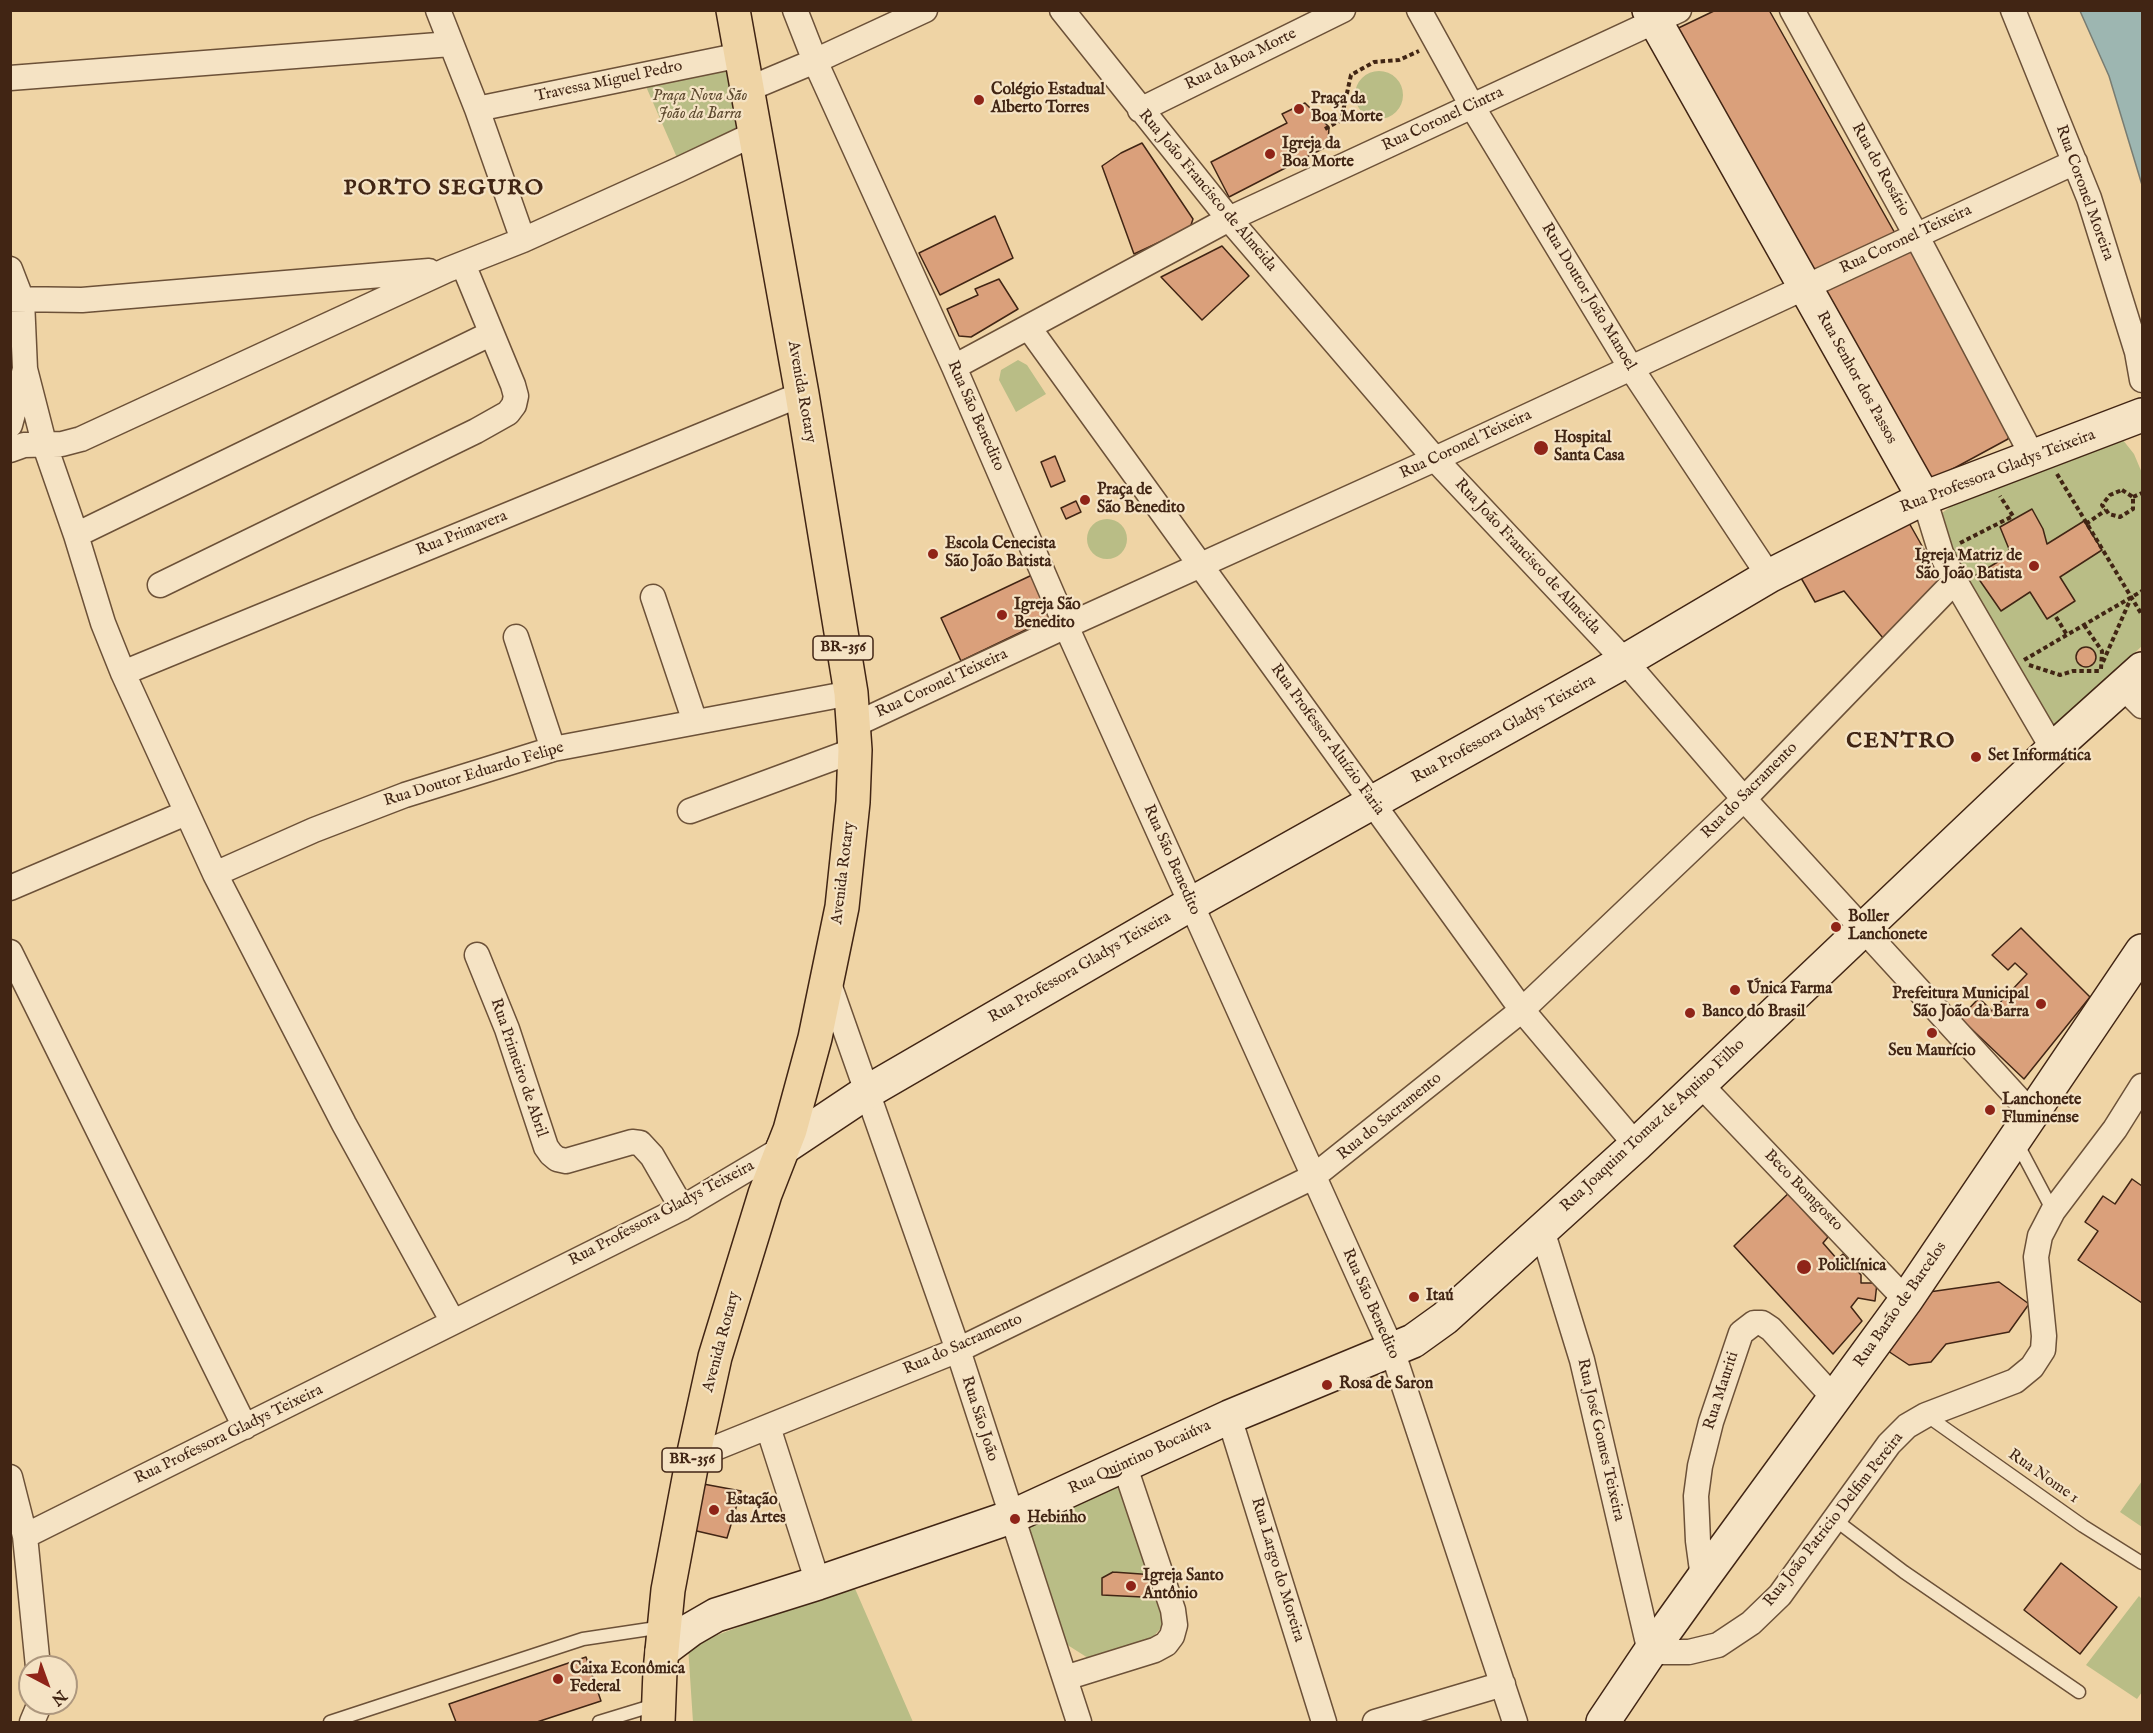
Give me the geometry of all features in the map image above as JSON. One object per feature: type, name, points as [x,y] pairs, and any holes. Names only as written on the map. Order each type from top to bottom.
[{"type":"main road","name":"Avenida Rotary","points":[[658,1713],[668,1590],[693,1457],[715,1358],[765,1194],[783,1148],[815,1038],[842,907],[853,802],[853,723],[802,394],[733,10]]},
{"type":"main road","name":"Rua Senhor dos Passos","points":[[1661,14],[1804,288],[1924,498]]},
{"type":"main road","name":"Rua Professora Gladys Teixeira","points":[[783,1148],[867,1092],[1191,904],[1625,661],[1769,576],[1924,498],[2142,415]]},
{"type":"main road","name":"Rua Joaquim Tomaz de Aquino Filho","points":[[1392,1350],[1413,1341],[1445,1318],[1542,1230],[1864,929],[2054,749],[2121,682]]},
{"type":"main road","name":"Rua Barão de Barcelos","points":[[1604,1722],[1650,1652],[1906,1300],[2140,962]]},
{"type":"main road","name":"Rua Quintino Bocaiúva","points":[[663,1639],[690,1630],[716,1616],[1011,1517],[1229,1417],[1392,1350]]},
{"type":"main road","points":[[668,1590],[696,1609],[716,1616]]},
{"type":"street","points":[[438,10],[477,109],[523,240]]},
{"type":"street","name":"Rua São Benedito","points":[[795,10],[815,61],[954,367],[1066,626],[1392,1350],[1515,1722]]},
{"type":"street","points":[[746,90],[925,10]]},
{"type":"street","name":"Rua João Francisco de Almeida","points":[[1062,10],[1229,219],[1435,459],[1625,661],[1744,799],[1864,929],[2024,1127]]},
{"type":"street","name":"Rua da Boa Morte","points":[[1140,110],[1343,10]]},
{"type":"street","name":"Rua Doutor João Manoel","points":[[1419,10],[1472,106],[1631,368],[1769,576]]},
{"type":"street","name":"Rua do Rosário","points":[[1792,10],[2039,455]]},
{"type":"street","name":"Rua Coronel Moreira","points":[[2013,10],[2089,198],[2133,341],[2142,380]]},
{"type":"street","name":"Rua Coronel Cintra","points":[[954,367],[1229,219],[1472,106],[1661,14]]},
{"type":"street","points":[[10,78],[451,44]]},
{"type":"street","name":"Travessa Miguel Pedro","points":[[477,109],[741,55]]},
{"type":"street","points":[[10,450],[24,445],[62,444],[81,439],[454,267],[523,240],[754,134]]},
{"type":"street","name":"Rua Coronel Teixeira","points":[[853,723],[1202,566],[2075,162]]},
{"type":"street","points":[[16,299],[82,300],[454,267]]},
{"type":"street","points":[[160,585],[476,431],[508,412],[514,405],[516,396],[513,385],[490,334],[454,267]]},
{"type":"street","points":[[10,268],[25,369],[44,443],[103,623],[123,673],[215,874],[344,1124],[453,1322]]},
{"type":"street","name":"Rua Professor Aluízio Faria","points":[[1029,328],[1522,1010],[1635,1144]]},
{"type":"street","points":[[76,536],[490,334]]},
{"type":"street","points":[[10,425],[25,369]]},
{"type":"street","name":"Rua Primavera","points":[[123,673],[802,394]]},
{"type":"street","name":"Rua Senhor dos Passos","points":[[1924,498],[1941,553],[1955,581],[2054,749]]},
{"type":"street","name":"Rua do Sacramento","points":[[693,1457],[958,1350],[1313,1177],[1332,1164],[1522,1010],[1744,799],[1955,581]]},
{"type":"street","points":[[653,597],[695,722]]},
{"type":"street","points":[[516,637],[553,749]]},
{"type":"street","name":"Rua Doutor Eduardo Felipe","points":[[215,874],[314,830],[405,795],[553,749],[695,722],[853,723]]},
{"type":"street","points":[[690,811],[853,723]]},
{"type":"street","points":[[10,888],[186,813]]},
{"type":"street","points":[[10,952],[245,1427]]},
{"type":"street","name":"Rua Primeiro de Abril","points":[[477,955],[507,1029],[546,1147],[551,1154],[557,1159],[566,1161],[632,1142],[640,1143],[652,1156],[681,1208]]},
{"type":"street","name":"Rua São João","points":[[828,981],[958,1350],[1079,1722]]},
{"type":"street","name":"Beco Bomgosto","points":[[1699,1083],[1906,1300]]},
{"type":"street","name":"Rua João Patricio Delfim Pereira","points":[[1650,1652],[1689,1652],[1718,1645],[1751,1623],[1780,1595],[1889,1444],[1907,1426],[1926,1415],[2015,1381],[2032,1367],[2043,1350],[2044,1336],[2036,1257],[2040,1236],[2053,1211],[2115,1129],[2142,1086]]},
{"type":"street","name":"Rua Professora Gladys Teixeira","points":[[25,1536],[681,1208],[783,1148]]},
{"type":"street","name":"Rua José Gomes Teixeira","points":[[1542,1230],[1582,1360],[1650,1652]]},
{"type":"street","name":"Rua Mauriti","points":[[1703,1578],[1696,1507],[1700,1466],[1741,1333],[1754,1323],[1761,1323],[1772,1329],[1834,1398]]},
{"type":"street","name":"Rua Largo do Moreira","points":[[1229,1417],[1324,1722]]},
{"type":"street","points":[[768,1426],[818,1583]]},
{"type":"street","points":[[1065,1678],[1155,1650],[1166,1644],[1172,1636],[1175,1625],[1173,1610],[1124,1464]]},
{"type":"street","points":[[10,1477],[25,1536],[37,1655]]},
{"type":"street","points":[[1375,1722],[1503,1684]]},
{"type":"lane","points":[[2024,1127],[2053,1211]]},
{"type":"lane","name":"Rua Nome 1","points":[[1926,1415],[2083,1526],[2142,1563]]},
{"type":"lane","points":[[1834,1519],[1904,1572],[2079,1692]]},
{"type":"lane","points":[[330,1722],[582,1639],[663,1639]]},
{"type":"lane","points":[[599,1722],[658,1713]]},
{"type":"path","points":[[1325,129],[1341,120],[1351,75],[1374,62],[1400,60],[1436,43]]},
{"type":"path","points":[[2039,455],[2086,524],[2142,615]]},
{"type":"path","points":[[1941,553],[2013,516],[1987,475]]},
{"type":"path","points":[[2122,490],[2133,497],[2133,509],[2120,517],[2109,514],[2102,505],[2110,495],[2122,490]]},
{"type":"path","points":[[2133,497],[2142,493]]},
{"type":"path","points":[[2086,524],[2106,510]]},
{"type":"path","points":[[2121,682],[2073,671],[2060,675],[2020,662],[2142,591]]},
{"type":"path","points":[[2121,682],[2132,597]]},
{"type":"path","points":[[2056,617],[2067,635]]},
{"type":"path","points":[[2084,625],[2121,682]]},
{"type":"green space","name":"Praça Nova São João da Barra","points":[[739,59],[751,126],[678,160],[641,75]]},
{"type":"green space","points":[[1379,71],[1396,78],[1403,95],[1396,112],[1379,119],[1362,112],[1355,95],[1362,78]]},
{"type":"green space","points":[[1018,360],[1027,365],[1046,394],[1016,412],[999,380],[1001,370]]},
{"type":"green space","points":[[2119,435],[2134,454],[2142,473],[2142,646],[2054,727],[1931,521],[1964,497]]},
{"type":"green space","points":[[1107,519],[1121,525],[1127,539],[1121,553],[1107,559],[1093,553],[1087,539],[1093,525]]},
{"type":"green space","points":[[1115,1478],[1127,1500],[1166,1622],[1153,1637],[1088,1658],[1066,1644],[1025,1520]]},
{"type":"green space","points":[[2142,1481],[2142,1527],[2120,1512]]},
{"type":"green space","points":[[853,1584],[913,1722],[693,1722],[688,1646]]},
{"type":"green space","points":[[2139,1596],[2142,1599],[2142,1692],[2137,1699],[2086,1665]]},
{"type":"water","points":[[2080,11],[2142,11],[2142,185],[2109,76]]},
{"type":"building","points":[[1716,10],[1769,10],[1896,235],[1810,276],[1668,33]]},
{"type":"building","name":"Igreja da Boa Morte","points":[[1305,103],[1329,127],[1328,146],[1229,197],[1211,162],[1287,123],[1282,114]]},
{"type":"building","points":[[1142,143],[1193,219],[1190,228],[1134,254],[1102,166]]},
{"type":"building","points":[[995,216],[1013,258],[940,295],[919,253]]},
{"type":"building","points":[[1916,235],[2013,419],[2008,439],[1936,478],[1926,479],[1812,284]]},
{"type":"building","points":[[1222,246],[1249,276],[1202,320],[1161,277]]},
{"type":"building","points":[[999,279],[1018,309],[971,337],[959,336],[947,309],[978,295],[975,289]]},
{"type":"building","points":[[1055,456],[1065,481],[1051,487],[1041,462]]},
{"type":"building","points":[[1076,501],[1081,512],[1066,519],[1061,508]]},
{"type":"building","name":"Igreja Matriz de São João Batista","points":[[2032,509],[2043,529],[2047,544],[2084,521],[2102,550],[2060,577],[2075,601],[2047,619],[2030,592],[2001,611],[1976,575],[2006,557],[2009,549],[2000,527]]},
{"type":"building","points":[[1904,514],[1939,576],[1938,583],[1883,638],[1844,591],[1815,602],[1797,571]]},
{"type":"building","name":"Igreja São Benedito","points":[[1049,567],[1063,612],[961,661],[941,618]]},
{"type":"building","points":[[2086,647],[2093,650],[2096,657],[2093,664],[2086,667],[2079,664],[2076,657],[2079,650]]},
{"type":"building","name":"Prefeitura Municipal São João da Barra","points":[[2021,928],[2090,997],[2024,1079],[1960,1018],[1979,998],[1992,1011],[2027,974],[2015,963],[2008,970],[1992,955]]},
{"type":"building","points":[[2132,1179],[2142,1186],[2142,1303],[2078,1260],[2098,1231],[2085,1222],[2103,1196],[2115,1204]]},
{"type":"building","name":"Policlínica","points":[[1796,1186],[1809,1199],[1800,1207],[1828,1237],[1823,1243],[1837,1259],[1843,1254],[1861,1275],[1861,1283],[1877,1283],[1875,1301],[1858,1298],[1851,1307],[1862,1321],[1833,1354],[1734,1246]]},
{"type":"building","points":[[1999,1282],[2029,1304],[2009,1332],[1946,1344],[1931,1362],[1909,1365],[1888,1351],[1929,1292]]},
{"type":"building","name":"Estação das Artes","points":[[698,1483],[741,1491],[727,1538],[688,1529]]},
{"type":"building","points":[[2061,1563],[2117,1607],[2080,1654],[2024,1610]]},
{"type":"building","name":"Igreja Santo Antônio","points":[[1113,1572],[1155,1575],[1163,1598],[1102,1595],[1102,1578]]},
{"type":"building","name":"Caixa Econômica Federal","points":[[586,1657],[601,1701],[537,1722],[456,1722],[449,1704]]},
{"type":"place","name":"Colégio Estadual Alberto Torres","points":[[979,100]]},
{"type":"place","name":"Praça da Boa Morte","points":[[1299,109]]},
{"type":"place","name":"Igreja da Boa Morte","points":[[1270,154]]},
{"type":"place","name":"Hospital Santa Casa","points":[[1541,448]]},
{"type":"place","name":"Praça de São Benedito","points":[[1085,500]]},
{"type":"place","name":"Escola Cenecista São João Batista","points":[[933,554]]},
{"type":"place","name":"Igreja Matriz de São João Batista","points":[[2034,566]]},
{"type":"place","name":"Igreja São Benedito","points":[[1002,615]]},
{"type":"place","name":"Set Informática","points":[[1976,757]]},
{"type":"place","name":"Boller Lanchonete","points":[[1836,927]]},
{"type":"place","name":"Única Farma","points":[[1735,990]]},
{"type":"place","name":"Prefeitura Municipal São João da Barra","points":[[2041,1004]]},
{"type":"place","name":"Banco do Brasil","points":[[1690,1013]]},
{"type":"place","name":"Seu Maurício","points":[[1932,1033]]},
{"type":"place","name":"Lanchonete Fluminense","points":[[1990,1110]]},
{"type":"place","name":"Policlínica","points":[[1804,1267]]},
{"type":"place","name":"Itaú","points":[[1414,1297]]},
{"type":"place","name":"Rosa de Saron","points":[[1327,1385]]},
{"type":"place","name":"Estação das Artes","points":[[714,1510]]},
{"type":"place","name":"Hebinho","points":[[1015,1519]]},
{"type":"place","name":"Igreja Santo Antônio","points":[[1131,1586]]},
{"type":"place","name":"Caixa Econômica Federal","points":[[558,1679]]},
{"type":"district","name":"PORTO SEGURO","points":[[444,189]]},
{"type":"district","name":"CENTRO","points":[[1901,742]]}]
